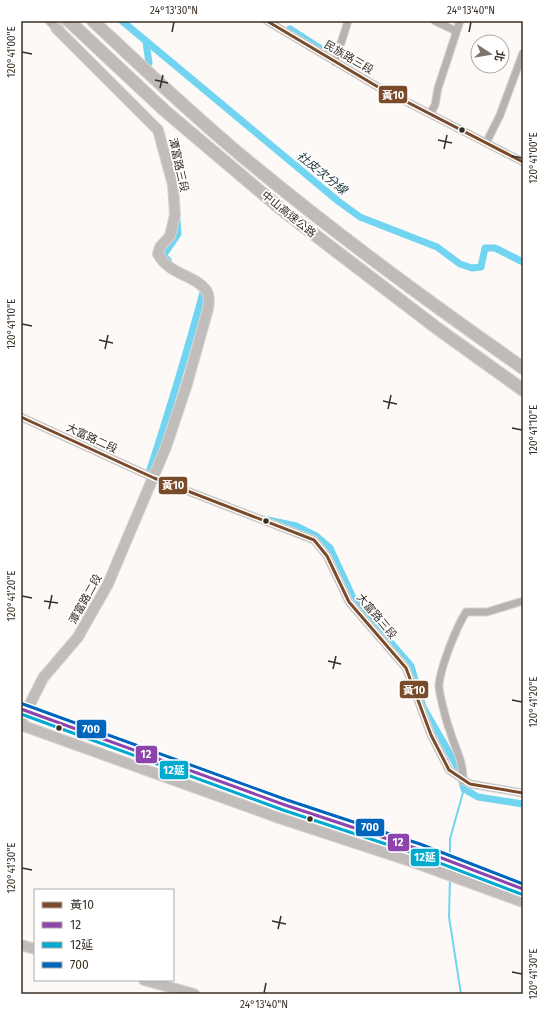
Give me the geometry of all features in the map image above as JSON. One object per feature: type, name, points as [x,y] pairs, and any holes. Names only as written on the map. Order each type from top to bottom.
[{"type":"highway","name":"中山高速公路","points":[[68,21],[164,110],[282,209],[438,329],[523,390]]},
{"type":"highway","name":"中山高速公路","points":[[93,21],[183,105],[242,157],[416,293],[523,368]]},
{"type":"street","name":"民族路三段","points":[[267,21],[335,62],[430,114],[523,162]]},
{"type":"street","points":[[335,62],[348,21]]},
{"type":"street","points":[[435,21],[456,31]]},
{"type":"street","points":[[430,114],[435,105],[438,88],[460,21]]},
{"type":"street","name":"潭富路三段","points":[[53,24],[158,130],[173,185],[175,215],[170,236],[160,247],[158,254],[163,264],[207,290],[209,297],[208,309],[178,411],[154,478]]},
{"type":"street","points":[[486,143],[500,115],[523,53]]},
{"type":"street","name":"大富路二段","points":[[21,417],[154,478]]},
{"type":"street","name":"潭富路二段","points":[[21,722],[23,710],[43,678],[78,636],[108,584],[154,478]]},
{"type":"street","name":"大富路三段","points":[[154,478],[314,540],[327,556],[349,602],[406,668],[431,735],[449,770],[463,781],[470,784],[523,793]]},
{"type":"street","points":[[463,781],[464,769],[449,731],[440,694],[439,684],[443,668],[466,612],[487,612],[523,601]]},
{"type":"street","points":[[23,710],[285,805],[418,849],[523,889]]},
{"type":"street","points":[[21,725],[279,818],[413,862],[523,902]]},
{"type":"street","points":[[21,945],[34,949]]},
{"type":"street","points":[[148,981],[194,994]]},
{"type":"waterway","name":"社皮次分線","points":[[122,21],[338,201],[360,217],[437,247],[460,264],[472,268],[481,267],[485,248],[495,248],[523,262]]},
{"type":"waterway","points":[[290,29],[324,51]]},
{"type":"waterway","points":[[146,42],[149,63]]},
{"type":"waterway","points":[[168,260],[163,256],[178,234],[177,219]]},
{"type":"waterway","points":[[152,477],[148,476],[198,313],[204,289],[201,286]]},
{"type":"waterway","points":[[268,520],[296,526],[316,536],[330,548],[354,600],[411,666],[423,707],[458,768],[464,789],[478,797],[523,804]]},
{"type":"waterway","points":[[450,858],[450,839],[464,789]]},
{"type":"waterway","points":[[450,878],[449,917],[461,994]]},
{"type":"tunnel","points":[[56,28],[62,21]]},
{"type":"transit line","name":"黃10","points":[[267,21],[378,87],[523,162]]},
{"type":"transit line","name":"黃10","points":[[21,417],[154,478],[314,540],[327,556],[349,602],[406,668],[431,735],[449,770],[470,784],[523,793]]},
{"type":"transit line","name":"700","points":[[23,704],[287,800],[420,844],[523,884]]},
{"type":"transit line","name":"12","points":[[21,709],[285,805],[418,849],[523,889]]},
{"type":"transit line","name":"12延","points":[[21,714],[283,810],[416,854],[521,894]]}]
